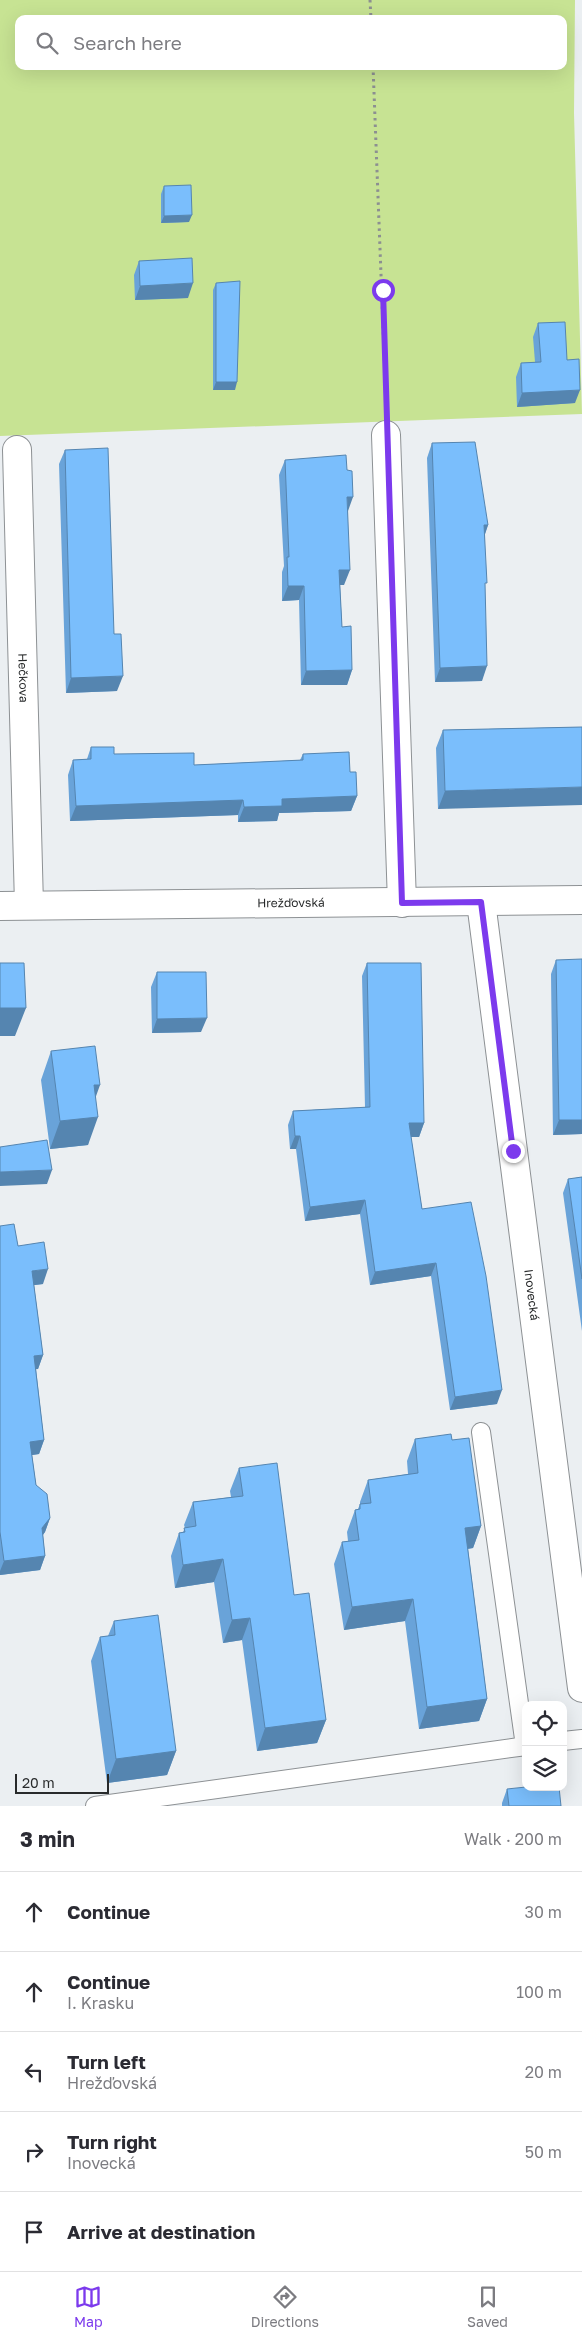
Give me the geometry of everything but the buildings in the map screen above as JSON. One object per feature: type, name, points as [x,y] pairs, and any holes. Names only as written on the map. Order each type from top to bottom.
[{"type":"street","points":[[386,435],[402,903]]},
{"type":"street","name":"Hečkova","points":[[17,450],[29,905]]},
{"type":"street","name":"Hrežďovská","points":[[0,906],[582,900]]},
{"type":"street","name":"Inovecká","points":[[481,902],[582,1688]]},
{"type":"lane","points":[[481,1432],[522,1718]]},
{"type":"lane","points":[[567,1740],[582,1738]]},
{"type":"lane","points":[[95,1806],[522,1747]]},
{"type":"path","points":[[370,0],[371,15]]},
{"type":"path","points":[[373,70],[386,435]]},
{"type":"green space","points":[[0,0],[575,0],[574,113],[582,414],[0,436]]},
{"type":"route","points":[[383,290],[402,903],[481,902],[513,1151]]}]
